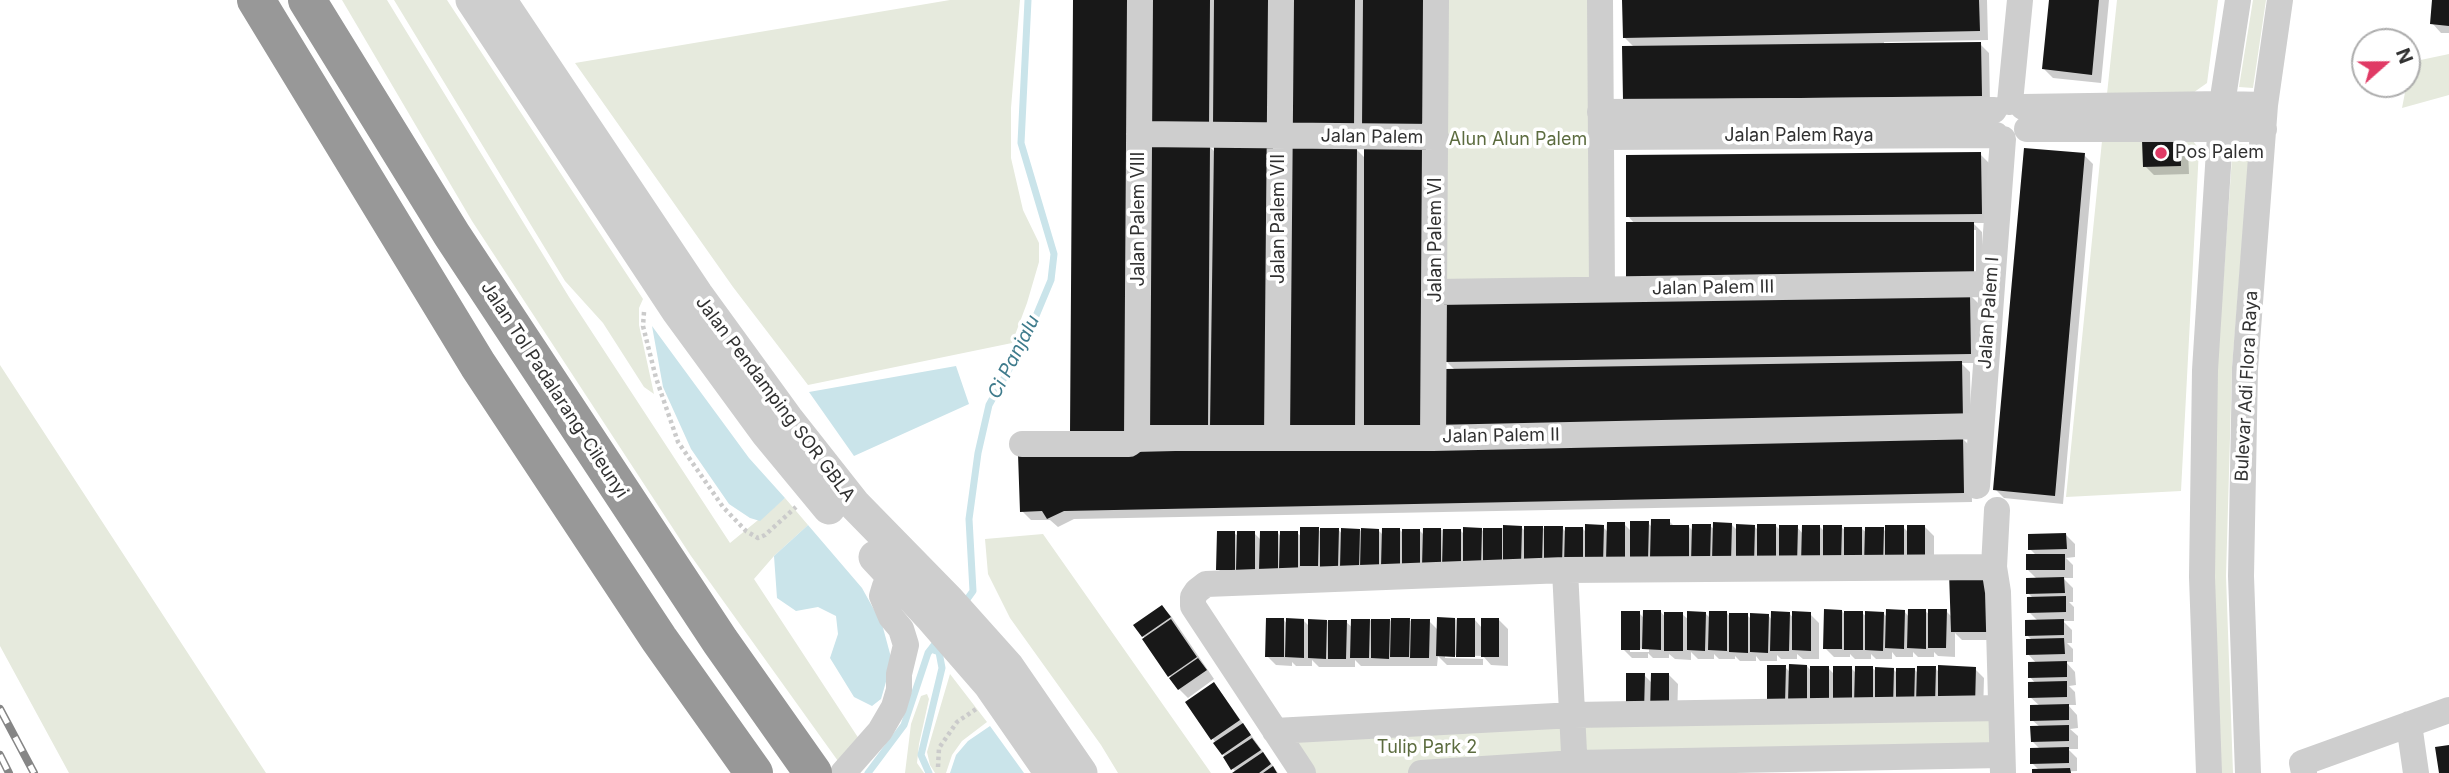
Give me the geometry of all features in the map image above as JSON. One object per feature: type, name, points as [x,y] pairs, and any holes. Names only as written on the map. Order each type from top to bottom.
[{"type":"highway","points":[[256,0],[478,365],[659,639],[754,773]]},
{"type":"highway","name":"Jalan Tol Padalarang–Cileunyi","points":[[307,0],[452,235],[720,641],[822,771]]},
{"type":"street","name":"Jalan Pendamping SOR GBLA","points":[[472,0],[665,291],[767,433],[837,518],[894,578],[939,608]]},
{"type":"street","name":"Jalan Pendamping SOR GBLA","points":[[500,0],[696,295],[854,504],[971,645],[998,683],[1051,773]]},
{"type":"street","name":"Jalan Palem VIII","points":[[1137,438],[1140,0]]},
{"type":"street","name":"Jalan Palem VII","points":[[1278,438],[1281,0]]},
{"type":"street","name":"Jalan Palem VI","points":[[1433,438],[1436,0]]},
{"type":"street","points":[[1601,0],[1602,289]]},
{"type":"street","name":"Jalan Palem I","points":[[1977,486],[1991,284],[2020,0]]},
{"type":"street","points":[[2209,773],[2202,577],[2205,369],[2221,117],[2238,0]]},
{"type":"street","name":"Bulevar Adi Flora Raya","points":[[2248,773],[2241,576],[2245,368],[2265,117],[2280,0]]},
{"type":"street","name":"Jalan Palem Raya","points":[[1601,125],[2265,117]]},
{"type":"street","name":"Jalan Palem","points":[[1139,134],[1436,138]]},
{"type":"street","name":"Jalan Palem III","points":[[1436,292],[1991,284]]},
{"type":"street","name":"Jalan Palem II","points":[[1022,444],[1129,444],[1137,438],[1433,438],[1981,426]]},
{"type":"street","points":[[1421,773],[1575,768],[2002,764],[1998,592],[1994,567],[1997,509]]},
{"type":"street","points":[[1303,773],[1193,606],[1196,591],[1206,584],[1565,570],[1994,567]]},
{"type":"street","points":[[1565,570],[1575,768]]},
{"type":"street","points":[[822,771],[880,731],[894,707],[906,645],[901,629],[891,617],[882,596],[885,586],[894,578]]},
{"type":"street","name":"Jalan Pendamping SOR GBLA","points":[[998,683],[1038,708],[1081,773]]},
{"type":"street","points":[[1275,731],[1574,715],[2001,708]]},
{"type":"street","points":[[2303,768],[2449,710]]},
{"type":"street","points":[[2409,724],[2416,773]]},
{"type":"path","points":[[665,291],[644,310],[643,326],[656,378],[678,442],[723,507],[746,531],[758,538],[765,535],[814,490]]},
{"type":"path","points":[[938,767],[940,748],[957,722],[998,683]]},
{"type":"green space","points":[[342,0],[387,0],[569,297],[730,543],[785,498],[808,525],[774,556],[754,579],[861,742],[843,768],[691,556],[472,221]]},
{"type":"green space","points":[[394,0],[447,0],[643,299],[639,308],[639,325],[654,394],[644,387],[603,323],[565,281]]},
{"type":"green space","points":[[950,0],[1020,0],[1011,108],[1011,158],[1023,210],[1039,243],[1039,262],[1027,303],[1012,343],[808,385],[733,287],[575,63]]},
{"type":"green space","name":"Alun Alun Palem","points":[[1443,0],[1592,0],[1594,281],[1444,281]]},
{"type":"green space","points":[[2117,0],[2218,0],[2207,83],[2190,95],[2107,94]]},
{"type":"green space","points":[[2253,0],[2266,0],[2253,88],[2239,87]]},
{"type":"green space","points":[[2449,54],[2449,95],[2402,108],[2404,98],[2421,98],[2421,60]]},
{"type":"green space","points":[[2190,137],[2199,149],[2181,491],[2066,497],[2102,141]]},
{"type":"green space","points":[[2233,144],[2250,145],[2232,368],[2226,576],[2233,773],[2220,773],[2213,576],[2217,369]]},
{"type":"green space","points":[[0,365],[266,773],[69,773],[0,646]]},
{"type":"green space","points":[[1043,534],[1211,773],[1118,773],[1010,618],[988,574],[985,539]]},
{"type":"green space","points":[[950,674],[987,722],[962,741],[952,755],[946,773],[935,773],[927,752]]},
{"type":"green space","points":[[927,694],[929,699],[917,763],[924,773],[905,773],[911,724],[921,696]]},
{"type":"green space","name":"Tulip Park 2","points":[[2001,708],[2001,755],[1421,773],[1303,773],[1275,731]]},
{"type":"water","points":[[652,326],[749,458],[785,498],[760,521],[750,518],[729,504],[691,449],[663,387]]},
{"type":"water","points":[[956,366],[969,404],[854,456],[809,392]]},
{"type":"water","points":[[808,525],[862,588],[882,624],[892,661],[881,699],[872,706],[854,697],[830,658],[838,634],[836,616],[818,607],[796,611],[777,598],[774,556]]},
{"type":"water","points":[[990,726],[1024,773],[950,773],[956,755],[968,741]]},
{"type":"building","points":[[1073,0],[1133,0],[1129,434],[1070,434]]},
{"type":"building","points":[[1145,0],[1210,0],[1209,126],[1144,125]]},
{"type":"building","points":[[1214,0],[1275,0],[1274,126],[1213,125]]},
{"type":"building","points":[[1289,0],[1355,0],[1354,130],[1288,130]]},
{"type":"building","points":[[1363,0],[1426,0],[1426,129],[1362,128]]},
{"type":"building","points":[[1622,0],[1979,0],[1980,31],[1623,38]]},
{"type":"building","points":[[2049,0],[2099,0],[2092,75],[2042,69]]},
{"type":"building","points":[[2432,0],[2449,0],[2449,26],[2430,24]]},
{"type":"building","points":[[1981,42],[1982,96],[1623,100],[1622,46]]},
{"type":"building","name":"Pos Palem","points":[[2180,139],[2181,166],[2143,167],[2142,140]]},
{"type":"building","points":[[1143,144],[1210,144],[1208,428],[1141,427]]},
{"type":"building","points":[[1214,145],[1273,146],[1270,428],[1210,427]]},
{"type":"building","points":[[1290,147],[1357,147],[1355,431],[1288,430]]},
{"type":"building","points":[[1364,148],[1426,148],[1425,431],[1364,430]]},
{"type":"building","points":[[2024,148],[2085,153],[2055,496],[1993,490]]},
{"type":"building","points":[[1981,152],[1982,214],[1626,217],[1626,155]]},
{"type":"building","points":[[1626,222],[1974,222],[1974,279],[1626,279]]},
{"type":"building","points":[[1970,294],[1971,354],[1445,362],[1444,301]]},
{"type":"building","points":[[1962,361],[1963,420],[1445,427],[1444,369]]},
{"type":"building","points":[[1963,436],[1964,493],[1064,511],[1047,519],[1042,511],[1020,512],[1018,454]]},
{"type":"building","points":[[1651,519],[1670,519],[1670,525],[1689,525],[1689,564],[1650,558]]},
{"type":"building","points":[[1630,521],[1649,521],[1648,560],[1630,560]]},
{"type":"building","points":[[1607,522],[1625,522],[1625,561],[1606,561]]},
{"type":"building","points":[[1713,522],[1732,523],[1731,562],[1712,561]]},
{"type":"building","points":[[1585,524],[1604,525],[1603,564],[1585,564]]},
{"type":"building","points":[[1692,524],[1711,524],[1710,563],[1691,563]]},
{"type":"building","points":[[1736,524],[1755,525],[1754,564],[1736,563]]},
{"type":"building","points":[[1757,524],[1776,524],[1776,563],[1757,563]]},
{"type":"building","points":[[1503,525],[1522,526],[1521,565],[1503,564]]},
{"type":"building","points":[[1779,525],[1798,525],[1797,565],[1779,564]]},
{"type":"building","points":[[1802,525],[1820,525],[1820,564],[1801,564]]},
{"type":"building","points":[[1823,525],[1842,525],[1841,564],[1823,564]]},
{"type":"building","points":[[1885,525],[1904,525],[1904,564],[1885,564]]},
{"type":"building","points":[[1907,525],[1925,525],[1925,564],[1907,564]]},
{"type":"building","points":[[1524,526],[1543,526],[1542,565],[1524,565]]},
{"type":"building","points":[[1544,526],[1563,526],[1562,565],[1544,565]]},
{"type":"building","points":[[1300,527],[1319,527],[1318,566],[1300,566]]},
{"type":"building","points":[[1463,527],[1482,528],[1481,567],[1463,566]]},
{"type":"building","points":[[1565,527],[1583,527],[1583,566],[1564,566]]},
{"type":"building","points":[[1844,527],[1862,527],[1862,566],[1844,566]]},
{"type":"building","points":[[1865,527],[1884,527],[1883,566],[1864,566]]},
{"type":"building","points":[[1320,528],[1339,528],[1338,567],[1320,567]]},
{"type":"building","points":[[1341,528],[1360,529],[1359,568],[1340,567]]},
{"type":"building","points":[[1361,528],[1379,529],[1379,568],[1360,568]]},
{"type":"building","points":[[1382,528],[1400,528],[1400,567],[1381,567]]},
{"type":"building","points":[[1423,528],[1441,528],[1441,567],[1422,567]]},
{"type":"building","points":[[1483,528],[1502,528],[1502,567],[1483,567]]},
{"type":"building","points":[[1402,529],[1420,529],[1420,568],[1402,568]]},
{"type":"building","points":[[1443,529],[1461,529],[1461,568],[1442,568]]},
{"type":"building","points":[[1217,531],[1235,531],[1235,570],[1216,570]]},
{"type":"building","points":[[1237,531],[1255,531],[1255,570],[1236,570]]},
{"type":"building","points":[[1260,531],[1278,531],[1278,570],[1259,570]]},
{"type":"building","points":[[1280,531],[1298,531],[1298,571],[1279,570]]},
{"type":"building","points":[[2066,533],[2067,549],[2028,550],[2028,534]]},
{"type":"building","points":[[2026,554],[2065,554],[2065,570],[2026,570]]},
{"type":"building","points":[[1991,571],[1994,632],[1951,632],[1949,572]]},
{"type":"building","points":[[2064,577],[2065,593],[2026,594],[2026,578]]},
{"type":"building","points":[[2066,596],[2066,612],[2027,613],[2027,597]]},
{"type":"building","points":[[1162,605],[1171,617],[1142,637],[1133,625]]},
{"type":"building","points":[[1824,609],[1842,610],[1842,649],[1823,649]]},
{"type":"building","points":[[1886,609],[1905,610],[1904,649],[1885,648]]},
{"type":"building","points":[[1908,609],[1926,609],[1926,649],[1907,648]]},
{"type":"building","points":[[1928,609],[1947,609],[1946,648],[1928,648]]},
{"type":"building","points":[[1643,610],[1661,610],[1661,650],[1642,649]]},
{"type":"building","points":[[1621,611],[1640,611],[1640,650],[1621,650]]},
{"type":"building","points":[[1687,611],[1706,612],[1705,651],[1687,650]]},
{"type":"building","points":[[1709,611],[1727,611],[1727,651],[1708,650]]},
{"type":"building","points":[[1771,611],[1790,612],[1789,651],[1770,651]]},
{"type":"building","points":[[1792,611],[1811,612],[1811,651],[1792,650]]},
{"type":"building","points":[[1844,611],[1863,611],[1863,650],[1844,650]]},
{"type":"building","points":[[1865,611],[1884,612],[1883,651],[1865,650]]},
{"type":"building","points":[[1664,612],[1683,612],[1683,651],[1664,651]]},
{"type":"building","points":[[1729,613],[1748,613],[1748,653],[1729,652]]},
{"type":"building","points":[[1750,613],[1769,614],[1768,653],[1750,652]]},
{"type":"building","points":[[1437,617],[1455,618],[1455,657],[1436,656]]},
{"type":"building","points":[[1266,618],[1284,618],[1284,657],[1265,657]]},
{"type":"building","points":[[1286,618],[1304,619],[1304,658],[1285,657]]},
{"type":"building","points":[[1391,618],[1410,618],[1409,657],[1390,657]]},
{"type":"building","points":[[1457,618],[1475,618],[1475,657],[1456,657]]},
{"type":"building","points":[[1481,618],[1499,618],[1499,657],[1481,657]]},
{"type":"building","points":[[1171,619],[1197,657],[1168,677],[1142,639]]},
{"type":"building","points":[[1308,619],[1327,620],[1326,659],[1308,658]]},
{"type":"building","points":[[1351,619],[1370,619],[1369,658],[1350,658]]},
{"type":"building","points":[[1371,619],[1390,619],[1389,659],[1371,658]]},
{"type":"building","points":[[1411,619],[1430,619],[1429,658],[1410,658]]},
{"type":"building","points":[[2064,619],[2064,635],[2025,636],[2025,620]]},
{"type":"building","points":[[1328,620],[1347,620],[1346,659],[1328,659]]},
{"type":"building","points":[[2064,638],[2065,654],[2026,655],[2026,639]]},
{"type":"building","points":[[1198,658],[1207,670],[1178,690],[1169,678]]},
{"type":"building","points":[[2067,661],[2067,677],[2028,678],[2028,662]]},
{"type":"building","points":[[1789,664],[1807,665],[1807,704],[1788,703]]},
{"type":"building","points":[[1767,665],[1786,665],[1785,704],[1767,704]]},
{"type":"building","points":[[1938,665],[1976,667],[1975,706],[1938,705]]},
{"type":"building","points":[[1810,666],[1829,666],[1829,705],[1810,705]]},
{"type":"building","points":[[1833,666],[1852,666],[1852,705],[1833,705]]},
{"type":"building","points":[[1855,666],[1873,666],[1873,705],[1854,705]]},
{"type":"building","points":[[1917,666],[1936,666],[1935,705],[1916,705]]},
{"type":"building","points":[[1875,667],[1894,668],[1893,707],[1875,706]]},
{"type":"building","points":[[1896,668],[1915,668],[1914,707],[1896,707]]},
{"type":"building","points":[[1626,673],[1645,673],[1644,712],[1626,712]]},
{"type":"building","points":[[1651,673],[1669,673],[1669,712],[1650,712]]},
{"type":"building","points":[[2067,681],[2067,697],[2028,698],[2028,682]]},
{"type":"building","points":[[1214,682],[1240,720],[1211,740],[1185,702]]},
{"type":"building","points":[[2069,704],[2069,720],[2030,721],[2030,705]]},
{"type":"building","points":[[1243,723],[1251,735],[1222,755],[1213,743]]},
{"type":"building","points":[[2069,725],[2069,741],[2031,742],[2030,726]]},
{"type":"building","points":[[1252,738],[1261,750],[1231,770],[1223,757]]},
{"type":"building","points":[[2449,745],[2449,773],[2439,773],[2435,747]]},
{"type":"building","points":[[2069,747],[2069,763],[2030,764],[2030,748]]},
{"type":"building","points":[[1263,752],[1271,764],[1259,773],[1232,773]]},
{"type":"building","points":[[1273,766],[1277,773],[1263,773]]},
{"type":"building","points":[[2070,768],[2071,773],[2032,773],[2032,769]]},
{"type":"waterway","name":"Ci Panjalu","points":[[963,605],[973,591],[969,519],[978,453],[989,405],[1028,335],[1051,280],[1054,254],[1021,143],[1028,0]]},
{"type":"waterway","name":"Ci Panjalu","points":[[868,773],[904,725],[928,653],[938,640]]},
{"type":"waterway","points":[[929,773],[921,755],[942,668],[939,652],[931,649]]},
{"type":"railway","points":[[0,709],[34,773]]},
{"type":"railway","points":[[0,755],[9,773]]},
{"type":"place","name":"Pos Palem","points":[[2161,153]]}]
